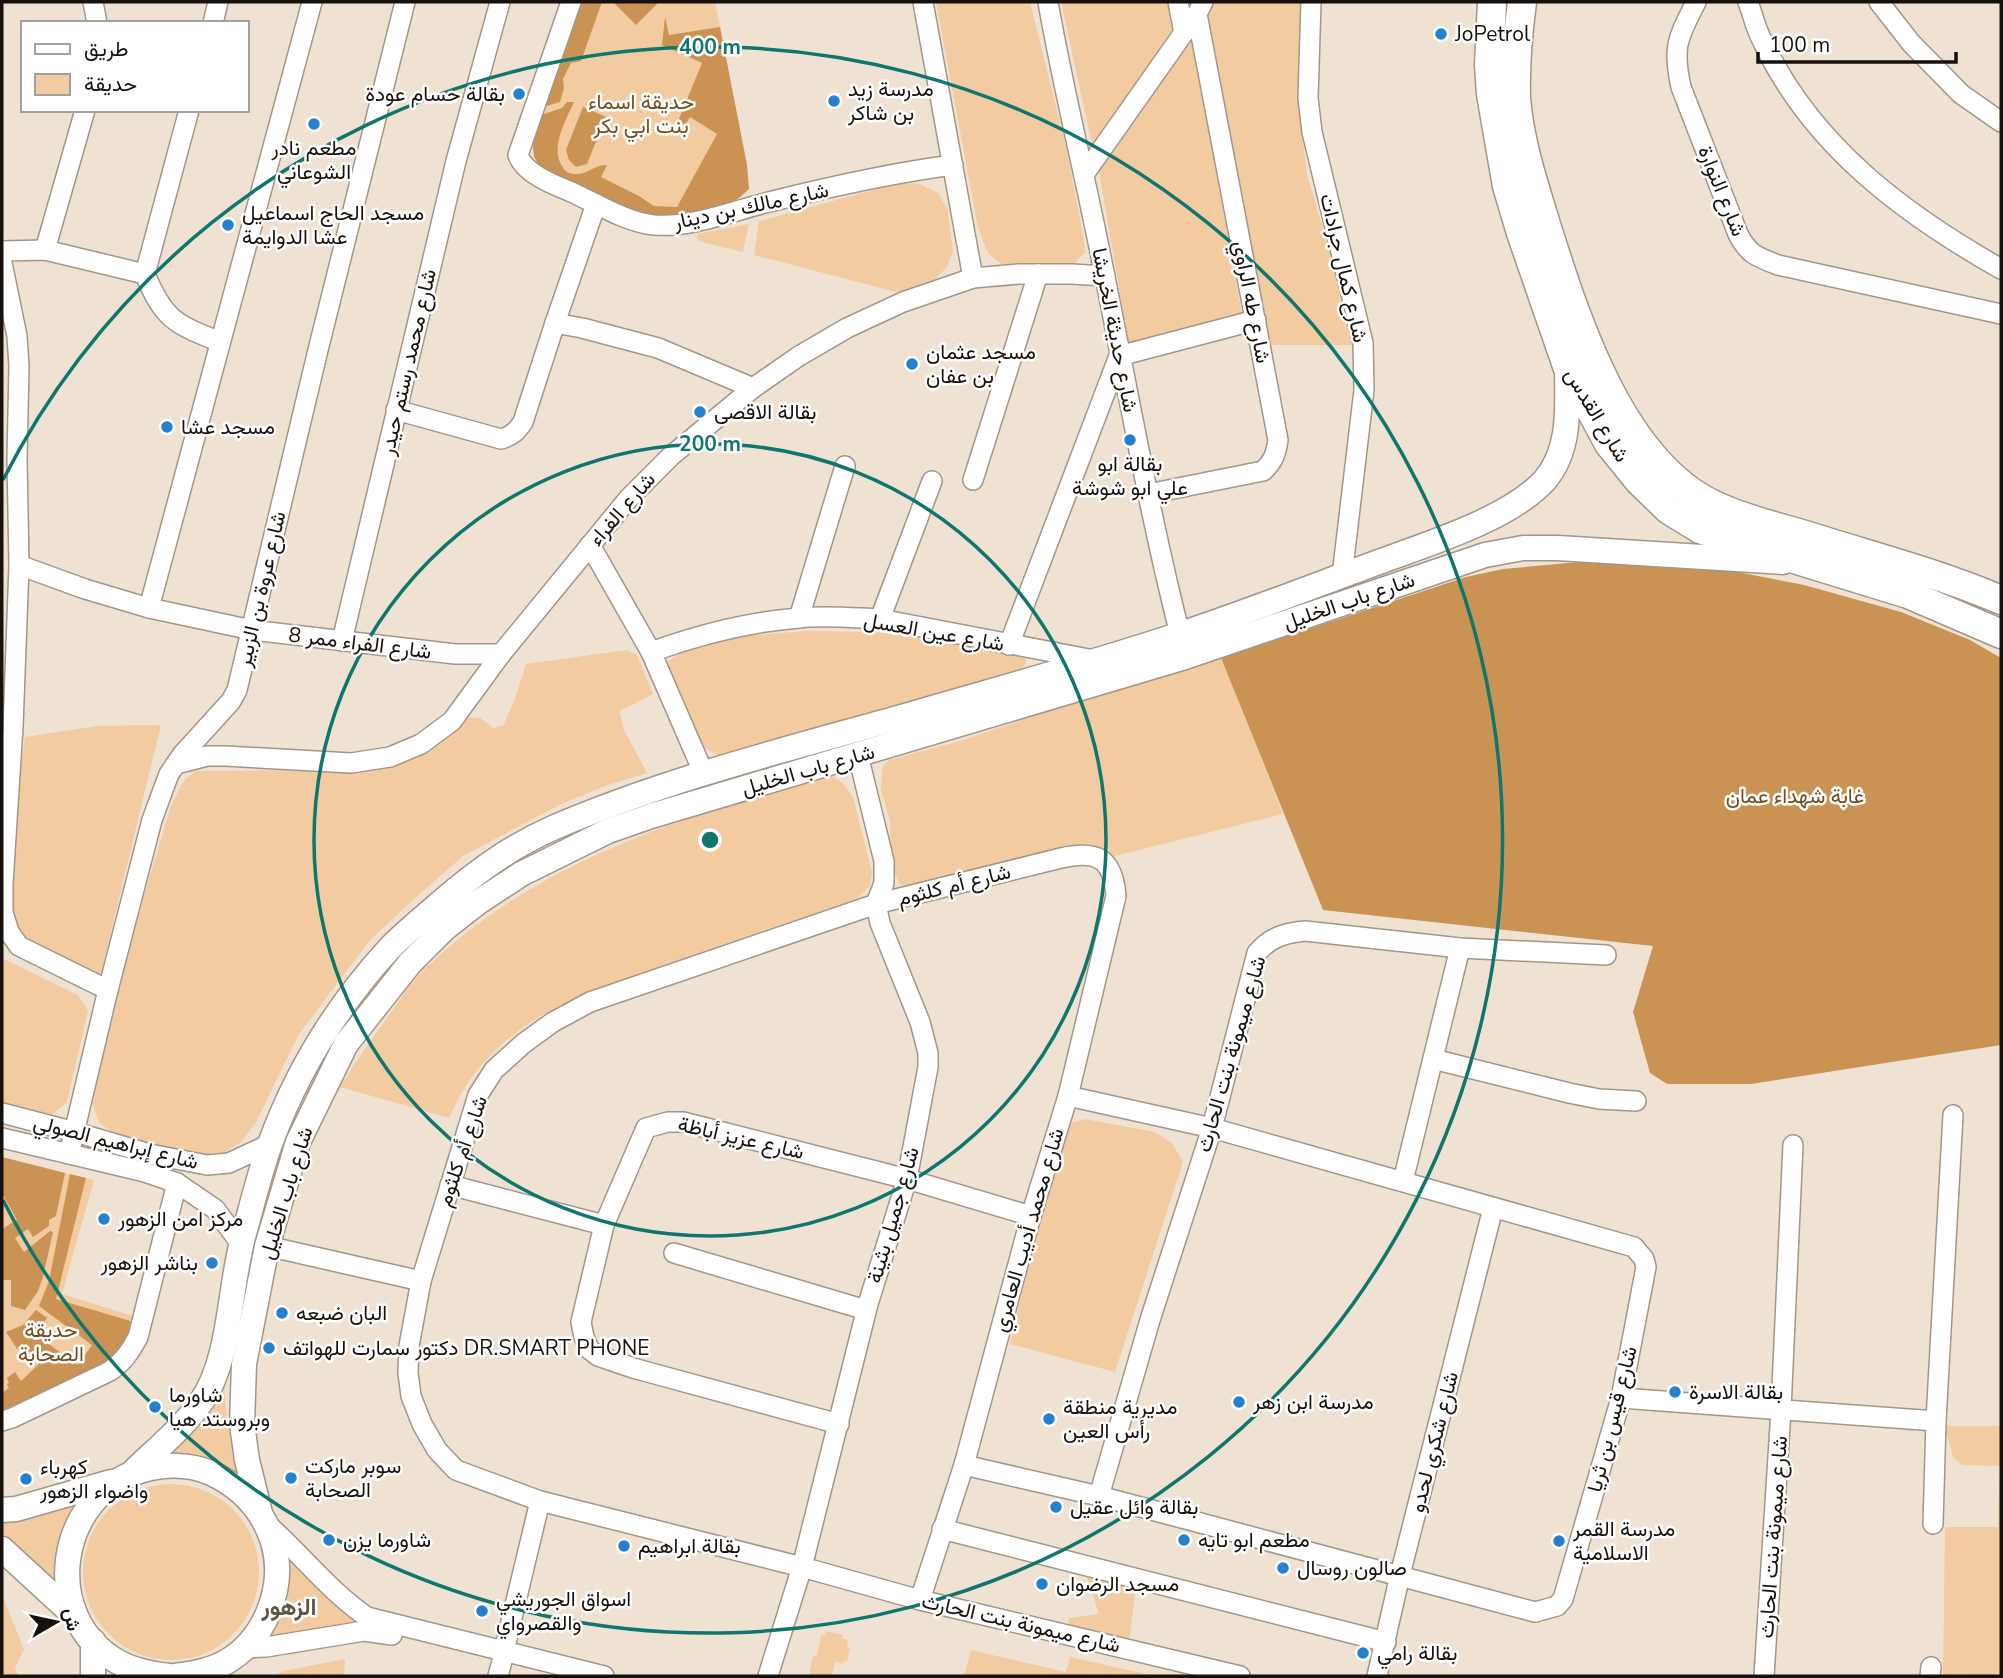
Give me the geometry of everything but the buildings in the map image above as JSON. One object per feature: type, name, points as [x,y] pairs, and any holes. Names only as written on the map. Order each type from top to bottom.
[{"type":"highway","name":"شارع القدس","points":[[1492,2],[1489,65],[1491,94],[1507,186],[1567,366],[1609,444],[1639,481],[1669,510],[1710,533],[1908,594],[2001,634]]},
{"type":"highway","name":"شارع القدس","points":[[1522,2],[1517,41],[1516,98],[1525,152],[1570,302],[1620,410],[1644,443],[1673,478],[1713,505],[1963,584],[2001,600]]},
{"type":"main road","name":"شارع باب الخليل","points":[[78,1618],[69,1594],[67,1567],[71,1541],[81,1517],[98,1496],[125,1476],[187,1419],[201,1401],[217,1371],[241,1244],[270,1144],[294,1089],[326,1029],[356,987],[391,946],[475,873],[548,830],[603,807],[704,774],[1094,660],[1182,646],[1342,576],[1475,525],[1521,502],[1554,468],[1567,428],[1567,366]]},
{"type":"main road","name":"شارع باب الخليل","points":[[228,1662],[259,1631],[270,1611],[276,1589],[274,1544],[263,1518],[247,1460],[242,1424],[242,1391],[244,1364],[267,1246],[298,1142],[346,1044],[410,963],[445,928],[477,903],[521,874],[608,831],[651,816],[858,755],[1182,646],[1485,555],[1523,548],[1626,551],[1815,565]]},
{"type":"main road","points":[[2,1510],[16,1509],[155,1466],[180,1465],[203,1470],[225,1480],[244,1494],[263,1518]]},
{"type":"main road","points":[[2,1549],[78,1618],[93,1641],[117,1661],[145,1673],[169,1676]]},
{"type":"main road","points":[[93,1641],[93,1676]]},
{"type":"main road","points":[[175,1676],[199,1673],[228,1662]]},
{"type":"street","points":[[93,2],[97,21]]},
{"type":"street","points":[[213,21],[218,2]]},
{"type":"street","points":[[149,607],[312,2]]},
{"type":"street","name":"شارع عروة بن الزبير","points":[[69,1154],[152,820],[176,764],[237,690],[405,2]]},
{"type":"street","name":"شارع محمد رستم حيدر","points":[[341,641],[456,161],[500,2]]},
{"type":"street","name":"شارع مالك بن دينار","points":[[571,2],[518,155],[520,162],[528,169],[556,186],[631,219],[650,225],[669,225],[915,170],[953,165]]},
{"type":"street","points":[[923,2],[973,278]]},
{"type":"street","name":"شارع حديثة الخريشا","points":[[1048,2],[1085,173],[1119,356],[1182,646]]},
{"type":"street","points":[[1178,2],[1184,33]]},
{"type":"street","name":"شارع كمال جرادات","points":[[1311,2],[1308,98],[1312,132],[1363,343],[1364,390],[1342,576]]},
{"type":"street","name":"شارع النوارة","points":[[1696,2],[1678,41],[1675,62],[1681,87],[1745,248],[1778,265],[2001,314]]},
{"type":"street","points":[[1748,2],[1762,41],[1790,91],[1829,142],[1883,191],[1950,240],[2001,269]]},
{"type":"street","points":[[1880,2],[1911,43],[1961,94],[2001,122]]},
{"type":"street","points":[[1085,173],[1200,8]]},
{"type":"street","name":"شارع طه الراوي","points":[[1148,494],[1263,471],[1271,464],[1276,454],[1278,440],[1200,8]]},
{"type":"street","points":[[46,250],[84,112]]},
{"type":"street","points":[[188,112],[145,274],[164,311],[175,321],[220,342]]},
{"type":"street","points":[[396,410],[501,439],[517,431],[523,422],[596,204]]},
{"type":"street","points":[[2,251],[46,250],[145,274]]},
{"type":"street","points":[[2,262],[17,336],[19,366],[10,397],[9,459],[19,565],[3,912],[9,932],[19,946],[108,990]]},
{"type":"street","points":[[973,480],[1038,275]]},
{"type":"street","name":"شارع الفراء","points":[[176,764],[207,756],[351,763],[390,757],[421,744],[452,721],[501,654],[629,498],[671,456],[752,388],[847,328],[903,302],[973,278],[1105,275]]},
{"type":"street","points":[[1009,645],[1119,356],[1256,320]]},
{"type":"street","points":[[555,323],[658,348],[752,388]]},
{"type":"street","points":[[799,618],[845,466]]},
{"type":"street","points":[[880,619],[932,481]]},
{"type":"street","points":[[590,545],[651,652],[704,774]]},
{"type":"street","name":"شارع الفراء ممر 8","points":[[19,565],[85,589],[149,607],[252,630],[455,654],[501,654]]},
{"type":"street","name":"شارع عين العسل","points":[[651,652],[708,633],[799,618],[880,619],[1094,660]]},
{"type":"street","name":"شارع جميل بثينة","points":[[768,1676],[802,1567],[866,1310],[906,1179],[928,1067],[928,1053],[920,1022],[880,923],[876,904],[884,883],[884,861],[858,755]]},
{"type":"street","name":"شارع أم كلثوم","points":[[802,1567],[540,1500],[456,1469],[437,1450],[422,1424],[411,1396],[409,1346],[421,1281],[478,1096],[494,1070],[524,1044],[553,1022],[590,1002],[876,904],[1076,855],[1103,859]]},
{"type":"street","name":"شارع محمد أديب العامري","points":[[920,1600],[964,1465],[1031,1216],[1068,1096],[1116,896],[1115,880],[1103,859]]},
{"type":"street","name":"شارع ميمونة بنت الحارث","points":[[1099,1496],[1150,1320],[1212,1128],[1257,953],[1264,944],[1277,936],[1305,931],[1460,948],[1606,955]]},
{"type":"street","points":[[1403,1181],[1460,948]]},
{"type":"street","points":[[1433,1059],[1579,1095],[1636,1101]]},
{"type":"street","name":"شارع قيس بن ثريا","points":[[964,1465],[1099,1496],[1535,1612],[1556,1606],[1563,1600],[1621,1398],[1646,1267],[1640,1252],[1634,1247],[1212,1128],[1068,1096]]},
{"type":"street","name":"شارع إبراهيم الصولي","points":[[2,1113],[150,1154],[207,1164],[229,1163],[270,1144]]},
{"type":"street","points":[[1933,1524],[1953,1115]]},
{"type":"street","name":"شارع عزيز أباظة","points":[[839,1423],[633,1368],[598,1356],[589,1349],[581,1322],[604,1225],[646,1128],[668,1122],[684,1122],[906,1179],[1031,1216]]},
{"type":"street","name":"شارع إبراهيم الصولي","points":[[2,1138],[145,1172],[177,1183],[215,1209],[241,1244]]},
{"type":"street","name":"شارع ميمونة بنت الحارث","points":[[1764,1676],[1781,1410],[1793,1145]]},
{"type":"street","points":[[2,1420],[12,1418],[110,1371],[122,1363],[131,1351],[138,1337],[177,1183]]},
{"type":"street","points":[[450,1185],[604,1225]]},
{"type":"street","name":"شارع شكري لحدو","points":[[1377,1676],[1493,1208]]},
{"type":"street","points":[[267,1246],[421,1281]]},
{"type":"street","points":[[674,1253],[866,1310]]},
{"type":"street","points":[[1621,1398],[1936,1421]]},
{"type":"street","points":[[501,1663],[540,1500]]},
{"type":"street","points":[[263,1518],[329,1587],[367,1617],[501,1663],[604,1676]]},
{"type":"street","points":[[942,1529],[1386,1642]]},
{"type":"street","name":"شارع ميمونة بنت الحارث","points":[[802,1567],[920,1600],[1240,1676]]},
{"type":"street","points":[[228,1662],[266,1647],[364,1631],[387,1634],[564,1676]]},
{"type":"green space","name":"حديقة اسماء بنت ابي بكر","points":[[581,2],[715,2],[747,165],[749,189],[739,198],[653,219],[534,157],[541,115]]},
{"type":"green space","points":[[581,2],[602,2],[581,61],[571,63],[563,79],[564,88],[560,102],[543,107]]},
{"type":"green space","points":[[613,2],[659,2],[636,25]]},
{"type":"green space","points":[[936,2],[1030,2],[1067,151],[1084,240],[1085,252],[1074,264],[1005,267],[988,253],[978,228]]},
{"type":"green space","points":[[1061,2],[1173,2],[1177,27],[1096,147],[1091,140]]},
{"type":"green space","points":[[1205,2],[1301,2],[1300,118],[1307,174],[1357,345],[1260,345],[1200,8]]},
{"type":"green space","points":[[665,17],[669,35],[720,27],[747,165],[749,189],[728,205],[676,218],[653,219],[614,206],[542,170],[534,157],[532,140],[541,115],[562,108],[567,102],[574,102],[558,142],[559,159],[564,170],[579,174],[607,165],[601,177],[654,206],[677,207],[717,134],[690,117],[685,125],[678,121],[702,63],[662,45]]},
{"type":"green space","points":[[1192,38],[1242,315],[1130,351],[1099,171]]},
{"type":"green space","points":[[583,107],[606,117],[587,164],[576,167],[569,160],[566,150]]},
{"type":"green space","points":[[902,182],[920,184],[938,193],[948,210],[953,253],[947,267],[929,285],[896,292],[754,255],[759,221]]},
{"type":"green space","points":[[749,224],[743,252],[698,241],[697,234]]},
{"type":"green space","name":"غابة شهداء عمان","points":[[1590,561],[1732,571],[1804,585],[1901,612],[1970,640],[2001,658],[2001,1045],[1751,1084],[1667,1084],[1650,1073],[1633,1012],[1653,946],[1323,910],[1221,658],[1466,577],[1503,569]]},
{"type":"green space","points":[[804,631],[876,632],[1025,648],[1026,663],[1018,672],[724,758],[690,741],[665,663],[689,648],[742,636]]},
{"type":"green space","points":[[627,650],[637,655],[653,694],[620,711],[623,728],[647,773],[559,805],[463,856],[413,900],[370,940],[299,1034],[255,1124],[240,1143],[216,1157],[176,1152],[116,1136],[99,1122],[90,1098],[117,986],[171,806],[183,782],[195,771],[339,770],[400,762],[442,741],[466,718],[480,718],[493,728],[503,726],[526,664]]},
{"type":"green space","points":[[1221,658],[1283,814],[1103,859],[945,887],[900,885],[891,866],[890,821],[881,790],[882,767],[889,760],[960,741]]},
{"type":"green space","points":[[161,725],[100,977],[41,949],[15,930],[9,907],[10,846],[25,737],[97,726]]},
{"type":"green space","points":[[831,775],[843,783],[853,797],[872,872],[870,886],[856,899],[600,987],[561,1005],[526,1025],[495,1051],[467,1084],[449,1118],[340,1087],[416,978],[460,938],[507,904],[557,874],[663,827]]},
{"type":"green space","points":[[2,958],[78,995],[88,1011],[67,1102],[53,1114],[37,1116],[2,1107]]},
{"type":"green space","points":[[1085,1119],[1155,1132],[1172,1143],[1183,1162],[1115,1372],[1010,1344],[1046,1190],[1064,1133],[1072,1123]]},
{"type":"green space","name":"حديقة الصحابة","points":[[2,1157],[94,1180],[62,1294],[143,1319],[113,1374],[2,1414]]},
{"type":"green space","points":[[2,1157],[65,1173],[56,1216],[49,1220],[49,1226],[33,1237],[28,1229],[15,1238],[24,1252],[50,1231],[53,1232],[38,1291],[25,1310],[11,1306],[11,1280],[2,1280],[2,1229],[17,1220],[2,1193]]},
{"type":"green space","points":[[70,1174],[86,1178],[56,1299],[134,1322],[116,1358],[95,1373],[2,1410],[2,1393],[9,1388],[7,1378],[15,1372],[21,1381],[39,1364],[32,1353],[18,1350],[6,1332],[23,1325],[36,1310],[47,1318],[36,1335],[78,1365],[92,1345],[39,1306],[49,1281]]},
{"type":"green space","points":[[225,1373],[227,1415],[244,1484],[153,1459]]},
{"type":"green space","points":[[1945,1426],[2001,1426],[2001,1676],[1943,1676],[1945,1527],[1998,1527],[2000,1466],[1962,1465],[1953,1457]]},
{"type":"green space","points":[[171,1484],[205,1491],[233,1510],[252,1538],[259,1572],[252,1606],[233,1634],[205,1653],[171,1660],[137,1653],[109,1634],[90,1606],[83,1572],[90,1538],[109,1510],[137,1491]]},
{"type":"green space","points":[[85,1496],[63,1597],[2,1544],[2,1518]]},
{"type":"green space","points":[[293,1557],[360,1623],[264,1639],[284,1596]]},
{"type":"green space","points":[[1086,1575],[1136,1588],[1129,1641],[1068,1624],[1069,1618],[1099,1614]]},
{"type":"green space","points":[[2,1595],[24,1649],[15,1668],[19,1676],[2,1676]]},
{"type":"green space","points":[[826,1631],[843,1635],[842,1639],[848,1640],[847,1647],[850,1648],[847,1662],[835,1662],[832,1676],[809,1676],[813,1655],[817,1656],[821,1635],[825,1635]]},
{"type":"green space","points":[[971,1650],[1066,1672],[1070,1657],[1155,1676],[964,1676]]},
{"type":"green space","points":[[345,1659],[344,1676],[273,1676],[284,1671]]},
{"type":"place","name":"JoPetrol","points":[[1441,34]]},
{"type":"place","name":"بقالة حسام عودة","points":[[519,94]]},
{"type":"place","name":"مدرسة زيد بن شاكر","points":[[834,101]]},
{"type":"place","name":"مطعم نادر الشوعاني","points":[[314,124]]},
{"type":"place","name":"مسجد الحاج اسماعيل عشا الدوايمة","points":[[228,225]]},
{"type":"place","name":"مسجد عثمان بن عفان","points":[[912,364]]},
{"type":"place","name":"بقالة الاقصى","points":[[700,412]]},
{"type":"place","name":"مسجد عشا","points":[[167,427]]},
{"type":"place","name":"بقالة ابو علي ابو شوشة","points":[[1130,440]]},
{"type":"place","name":"مركز امن الزهور","points":[[104,1219]]},
{"type":"place","name":"بناشر الزهور","points":[[212,1263]]},
{"type":"place","name":"البان ضبعه","points":[[282,1313]]},
{"type":"place","name":"دكتور سمارت للهواتف DR.SMART PHONE","points":[[269,1348]]},
{"type":"place","name":"بقالة الاسرة","points":[[1675,1392]]},
{"type":"place","name":"مدرسة ابن زهر","points":[[1239,1402]]},
{"type":"place","name":"شاورما وبروستد هيا","points":[[155,1407]]},
{"type":"place","name":"مديرية منطقة رأس العين","points":[[1049,1419]]},
{"type":"place","name":"سوبر ماركت الصحابة","points":[[291,1478]]},
{"type":"place","name":"كهرباء واضواء الزهور","points":[[26,1479]]},
{"type":"place","name":"بقالة وائل عقيل","points":[[1056,1507]]},
{"type":"place","name":"شاورما يزن","points":[[329,1540]]},
{"type":"place","name":"مطعم ابو تايه","points":[[1184,1540]]},
{"type":"place","name":"مدرسة القمر الاسلامية","points":[[1559,1541]]},
{"type":"place","name":"بقالة ابراهيم","points":[[624,1546]]},
{"type":"place","name":"صالون روسال","points":[[1283,1568]]},
{"type":"place","name":"مسجد الرضوان","points":[[1042,1584]]},
{"type":"place","name":"اسواق الجوريشي والقصرواي","points":[[482,1611]]},
{"type":"place","name":"بقالة رامي","points":[[1363,1653]]},
{"type":"district","name":"الزهور","points":[[289,1607]]}]
